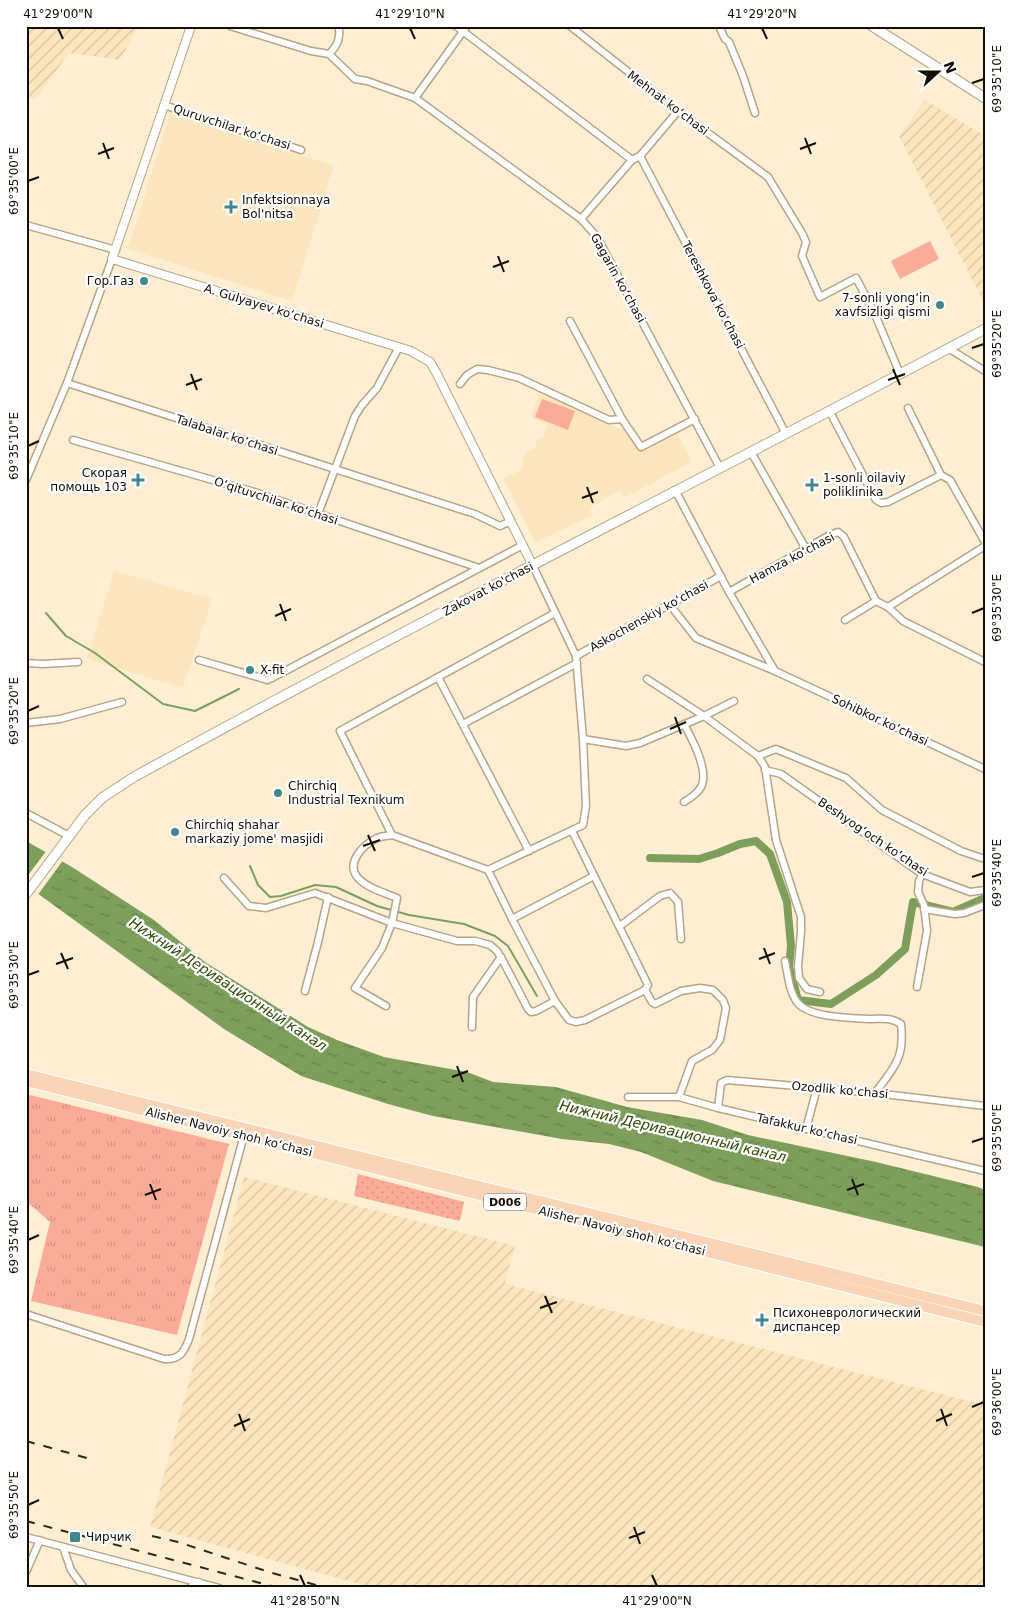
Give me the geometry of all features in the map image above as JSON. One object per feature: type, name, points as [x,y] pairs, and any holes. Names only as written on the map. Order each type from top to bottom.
[{"type":"main road","points":[[872,26],[985,98]]},
{"type":"main road","name":"Zakovat ko'chasi","points":[[26,894],[93,806],[112,790],[134,777],[675,490],[830,412],[985,329]]},
{"type":"main road","name":"Alisher Navoiy shoh koʻchasi","points":[[26,1074],[245,1132],[887,1293],[985,1322]]},
{"type":"main road","name":"Alisher Navoiy shoh koʻchasi","points":[[26,1081],[245,1132]]},
{"type":"main road","name":"Alisher Navoiy shoh koʻchasi","points":[[887,1293],[985,1311]]},
{"type":"street","points":[[26,480],[67,383],[116,250],[191,26]]},
{"type":"street","points":[[230,26],[311,51],[329,54],[337,46],[340,35],[339,26]]},
{"type":"street","points":[[456,26],[465,29],[632,160]]},
{"type":"street","name":"Mehnat ko‘chasi","points":[[570,26],[678,111],[768,177],[806,242],[802,256],[820,297],[856,278],[874,312],[900,374]]},
{"type":"street","points":[[719,26],[729,42],[755,113]]},
{"type":"street","points":[[416,98],[465,29]]},
{"type":"street","name":"Gagarin ko‘chasi","points":[[329,54],[355,79],[367,81],[416,98],[581,219],[597,237],[720,468]]},
{"type":"street","name":"Quruvchilar ko‘chasi","points":[[164,104],[301,150]]},
{"type":"street","points":[[581,219],[632,160],[640,156],[678,111]]},
{"type":"street","name":"Tereshkova ko‘chasi","points":[[640,156],[786,434]]},
{"type":"street","points":[[26,225],[116,250]]},
{"type":"street","name":"A. Gulyayev ko‘chasi","points":[[112,259],[399,347],[419,354],[430,362],[533,566]]},
{"type":"street","points":[[570,321],[622,419],[641,447],[695,419]]},
{"type":"street","points":[[318,514],[356,416],[362,405],[377,388],[399,347]]},
{"type":"street","points":[[948,348],[985,371]]},
{"type":"street","points":[[460,384],[467,375],[477,369],[488,370],[519,378],[609,420],[622,419]]},
{"type":"street","name":"Talabalar ko‘chasi","points":[[67,383],[475,514],[500,526],[511,522]]},
{"type":"street","points":[[908,408],[941,475],[950,480],[985,542]]},
{"type":"street","points":[[830,412],[876,500],[881,503],[888,502],[941,475]]},
{"type":"street","name":"O‘qituvchilar ko‘chasi","points":[[72,440],[251,491],[479,568]]},
{"type":"street","points":[[751,452],[806,549]]},
{"type":"street","points":[[675,490],[729,592],[774,671]]},
{"type":"street","name":"Hamza ko‘chasi","points":[[729,592],[838,532],[844,537],[876,600]]},
{"type":"street","points":[[199,660],[267,680],[522,545]]},
{"type":"street","points":[[888,607],[985,546]]},
{"type":"street","points":[[488,870],[582,825],[586,806],[577,660],[533,566]]},
{"type":"street","name":"Askochenskiy ko‘chasi","points":[[463,724],[721,576]]},
{"type":"street","points":[[845,620],[876,600],[888,607],[903,621],[985,662]]},
{"type":"street","name":"Sohibkor ko‘chasi","points":[[670,605],[696,638],[774,671],[985,770]]},
{"type":"street","points":[[392,835],[340,731],[555,613]]},
{"type":"street","points":[[26,663],[78,662]]},
{"type":"street","points":[[438,678],[529,851]]},
{"type":"street","points":[[647,679],[704,716],[758,756],[765,770],[776,840],[801,917],[799,978],[807,990],[820,992]]},
{"type":"street","points":[[583,739],[626,746],[640,743],[734,701]]},
{"type":"street","points":[[26,723],[60,719],[122,702]]},
{"type":"street","points":[[684,724],[696,746],[704,775],[700,789],[684,802]]},
{"type":"street","points":[[758,756],[776,749],[846,778],[882,810],[961,851],[985,859]]},
{"type":"street","name":"Beshyog‘och ko‘chasi","points":[[765,770],[781,774],[922,874],[970,892],[985,890]]},
{"type":"street","points":[[26,813],[69,836]]},
{"type":"street","points":[[386,1006],[355,988],[382,948],[392,923],[396,898],[357,878],[354,862],[358,852],[379,837],[392,835],[488,870],[555,1001],[568,1020],[576,1022],[585,1020],[645,990],[648,984],[572,831]]},
{"type":"street","points":[[917,988],[927,938],[924,909],[918,885],[922,874]]},
{"type":"street","points":[[512,919],[594,876]]},
{"type":"street","points":[[224,878],[249,906],[266,908],[314,893],[392,923],[457,941],[475,941],[490,945],[501,957],[531,1012],[555,1001]]},
{"type":"street","points":[[620,926],[660,896],[670,893],[678,902],[681,939]]},
{"type":"street","points":[[305,991],[328,897]]},
{"type":"street","points":[[924,909],[955,914],[985,906]]},
{"type":"street","points":[[472,1027],[473,997],[501,957]]},
{"type":"street","points":[[785,961],[794,997],[805,1010],[817,1014],[856,1018],[893,1019],[901,1024],[902,1040],[897,1064],[875,1093]]},
{"type":"street","points":[[645,990],[655,1004],[680,991],[707,988],[718,993],[726,1008],[720,1040],[712,1050],[692,1061],[679,1097]]},
{"type":"street","name":"Ozodlik ko‘chasi","points":[[718,1108],[721,1083],[724,1080],[875,1093],[985,1106]]},
{"type":"street","points":[[806,1129],[817,1088]]},
{"type":"street","name":"Tafakkur ko‘chasi","points":[[628,1097],[679,1097],[718,1108],[985,1171]]},
{"type":"street","points":[[26,1314],[164,1359],[173,1359],[180,1356],[189,1339],[245,1132]]},
{"type":"street","points":[[26,1537],[220,1588]]},
{"type":"street","points":[[26,1572],[40,1540]]},
{"type":"street","points":[[63,1547],[71,1570],[84,1588]]},
{"type":"street","points":[[189,1588],[199,1582]]},
{"type":"shaded area","points":[[26,26],[139,26],[120,60],[69,53],[36,99],[26,97]]},
{"type":"shaded area","points":[[925,100],[985,136],[985,305],[899,136]]},
{"type":"shaded area","name":"Infektsionnaya Bol'nitsa","points":[[170,114],[334,166],[292,301],[128,249]]},
{"type":"shaded area","points":[[539,392],[617,428],[624,428],[641,451],[677,432],[692,462],[624,498],[619,490],[589,508],[592,515],[535,543],[504,479],[523,469],[523,460],[526,452],[534,449],[539,437],[543,438],[548,424],[531,418]]},
{"type":"shaded area","points":[[114,571],[212,599],[183,688],[87,659]]},
{"type":"shaded area","points":[[244,1177],[515,1246],[505,1284],[985,1405],[985,1588],[375,1588],[150,1527]]},
{"type":"green space","points":[[930,241],[939,259],[900,279],[891,261]]},
{"type":"green space","points":[[542,399],[575,411],[568,430],[535,417]]},
{"type":"green space","points":[[26,1094],[229,1144],[177,1335],[31,1301],[50,1222],[26,1201]]},
{"type":"green space","points":[[358,1174],[464,1202],[460,1221],[354,1196]]},
{"type":"water","name":"Нижний Деривационный канал","points":[[26,841],[72,867],[154,920],[205,962],[308,1027],[337,1040],[384,1057],[467,1072],[493,1082],[556,1087],[627,1107],[702,1120],[748,1135],[876,1162],[978,1187],[985,1190],[985,1247],[713,1181],[641,1152],[609,1144],[562,1139],[433,1116],[388,1104],[301,1076],[224,1029],[26,885]]},
{"type":"pier","points":[[47,850],[64,859],[37,896],[26,888],[26,878]]},
{"type":"waterway","points":[[46,613],[66,636],[95,653],[163,704],[195,711],[239,689]]},
{"type":"waterway","points":[[650,858],[699,859],[740,844],[756,841],[770,854],[787,902],[791,946],[789,967],[798,1000],[831,1004],[876,975],[905,949],[913,902],[953,912],[985,898]]},
{"type":"waterway","points":[[250,866],[258,885],[270,897],[281,896],[315,885],[336,887],[377,906],[409,915],[464,924],[495,936],[508,946],[537,996]]},
{"type":"railway","points":[[26,1441],[87,1458]]},
{"type":"railway","points":[[26,1521],[279,1588]]},
{"type":"railway","points":[[152,1536],[178,1542],[272,1573],[327,1588]]},
{"type":"place","name":"Infektsionnaya Bol'nitsa","points":[[231,207]]},
{"type":"place","name":"Гор.Газ","points":[[144,281]]},
{"type":"place","name":"7-sonli yong‘in xavfsizligi qismi","points":[[940,305]]},
{"type":"place","name":"Скорая помощь 103","points":[[138,480]]},
{"type":"place","name":"1-sonli oilaviy poliklinika","points":[[812,485]]},
{"type":"place","name":"X-fit","points":[[250,670]]},
{"type":"place","name":"Chirchiq Industrial Texnikum","points":[[278,793]]},
{"type":"place","name":"Chirchiq shahar markaziy jome' masjidi","points":[[175,832]]},
{"type":"place","name":"Психоневрологический диспансер","points":[[762,1320]]},
{"type":"place","name":"Чирчик","points":[[75,1537]]}]
